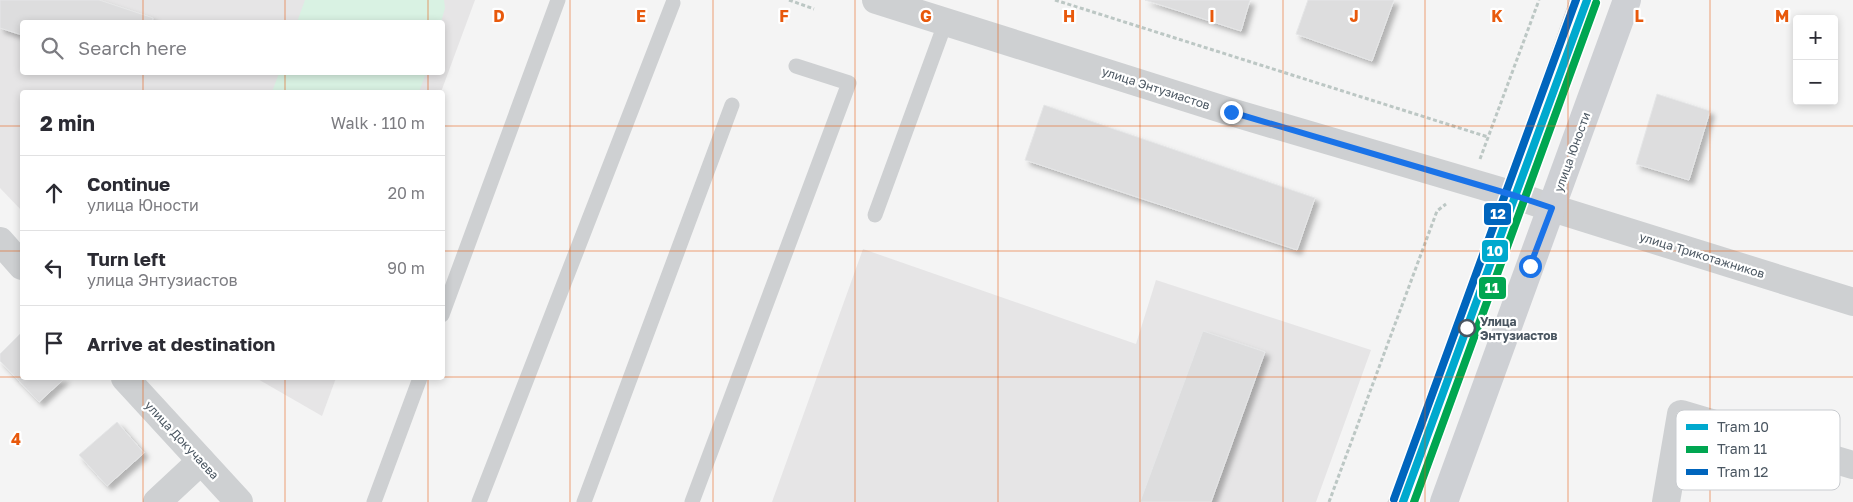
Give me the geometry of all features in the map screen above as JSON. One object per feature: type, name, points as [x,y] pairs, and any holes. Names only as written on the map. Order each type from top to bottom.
[{"type":"main road","name":"улица Юности","points":[[1444,502],[1627,0]]},
{"type":"street","name":"улица Энтузиастов","points":[[876,0],[1231,112],[1552,208]]},
{"type":"street","name":"улица Трикотажников","points":[[1552,208],[1853,302]]},
{"type":"street","points":[[0,241],[20,264]]},
{"type":"street","name":"улица Докучаева","points":[[127,380],[239,502]]},
{"type":"street","points":[[1666,502],[1676,443]]},
{"type":"street","points":[[157,502],[201,461]]},
{"type":"street","points":[[1840,461],[1853,465]]},
{"type":"lane","points":[[445,307],[558,0]]},
{"type":"lane","points":[[479,502],[673,3]]},
{"type":"lane","points":[[875,215],[946,21]]},
{"type":"lane","points":[[692,502],[849,83],[796,66]]},
{"type":"lane","points":[[584,502],[732,106]]},
{"type":"lane","points":[[374,502],[419,380]]},
{"type":"path","points":[[789,0],[814,9]]},
{"type":"path","points":[[1055,0],[1488,137]]},
{"type":"path","points":[[1329,502],[1437,211],[1471,183],[1539,0]]},
{"type":"shaded area","points":[[0,0],[475,0],[442,90],[20,90],[20,209],[0,188]]},
{"type":"shaded area","points":[[863,249],[1136,344],[1156,280],[1371,350],[1316,502],[772,502]]},
{"type":"shaded area","points":[[259,380],[335,380],[322,416]]},
{"type":"green space","points":[[305,0],[444,0],[445,8],[442,20],[298,20]]},
{"type":"green space","points":[[278,75],[425,75],[420,90],[273,90]]},
{"type":"building","points":[[0,0],[99,0],[153,18],[152,20],[20,20],[20,34],[0,28]]},
{"type":"building","points":[[1145,0],[1250,0],[1241,31]]},
{"type":"building","points":[[1308,0],[1394,0],[1372,61],[1296,34]]},
{"type":"building","points":[[1657,94],[1710,111],[1689,180],[1636,164]]},
{"type":"building","points":[[1044,105],[1315,198],[1297,250],[1025,160]]},
{"type":"building","points":[[1203,331],[1265,352],[1211,502],[1140,502]]},
{"type":"building","points":[[20,334],[20,380],[63,380],[39,402],[0,361],[0,354]]},
{"type":"building","points":[[117,422],[144,453],[107,486],[79,455]]},
{"type":"tram line","points":[[1388,502],[1460,312],[1570,0]]},
{"type":"tram line","name":"12","points":[[1394,499],[1576,0]]},
{"type":"tram line","name":"10","points":[[1403,502],[1587,0]]},
{"type":"tram line","name":"11","points":[[1414,502],[1596,3]]},
{"type":"place","name":"Улица Энтузиастов","points":[[1467,328]]},
{"type":"route","points":[[1231,112],[1552,208],[1530,266]]}]
